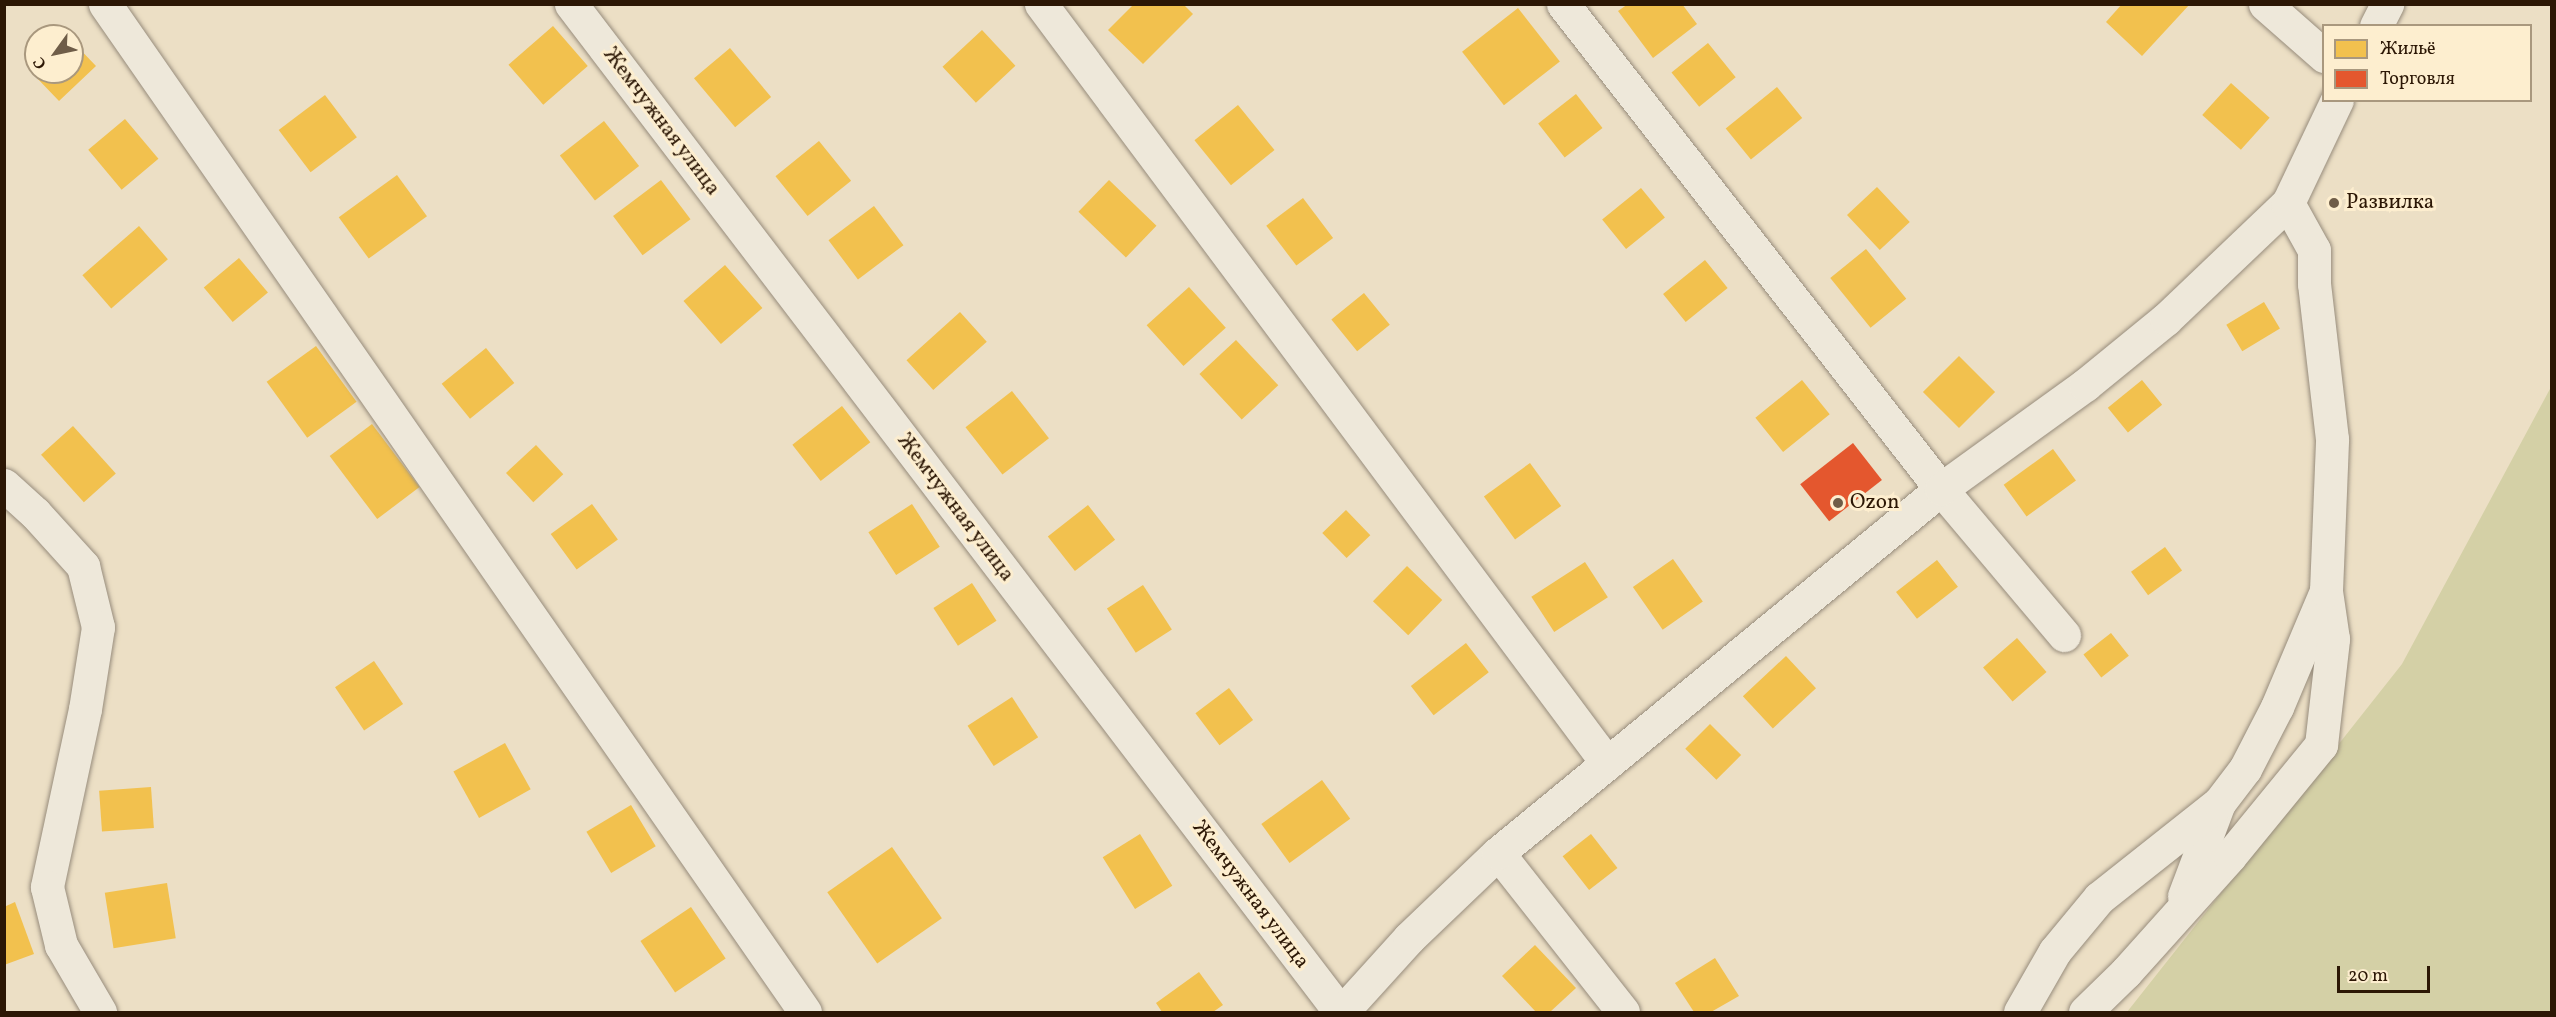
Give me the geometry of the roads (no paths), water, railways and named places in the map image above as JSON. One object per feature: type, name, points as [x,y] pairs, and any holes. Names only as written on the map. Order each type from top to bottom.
[{"type":"street","points":[[105,4],[805,1012]]},
{"type":"street","name":"Жемчужная улица","points":[[571,4],[1341,1012]]},
{"type":"street","points":[[1041,4],[1606,763]]},
{"type":"street","points":[[1563,4],[1941,489],[2064,635]]},
{"type":"street","points":[[2265,4],[2322,54]]},
{"type":"street","points":[[2377,24],[2387,4]]},
{"type":"street","points":[[1341,1012],[1409,938],[1498,853],[1941,489],[2085,385],[2157,326],[2288,203],[2336,102]]},
{"type":"street","points":[[2085,1012],[2126,972],[2230,856],[2321,745],[2333,639],[2326,591],[2332,439],[2314,284],[2314,250],[2288,203]]},
{"type":"street","points":[[9,499],[83,566],[98,627],[83,720],[47,887],[61,945],[100,1012]]},
{"type":"street","points":[[2020,1012],[2055,951],[2099,898],[2220,802],[2245,769],[2277,707],[2326,591]]},
{"type":"street","points":[[2177,913],[2220,802]]},
{"type":"street","points":[[1498,853],[1623,1012]]},
{"type":"place","name":"Развилка","points":[[2334,203]]},
{"type":"place","name":"Ozon","points":[[1838,503]]}]
